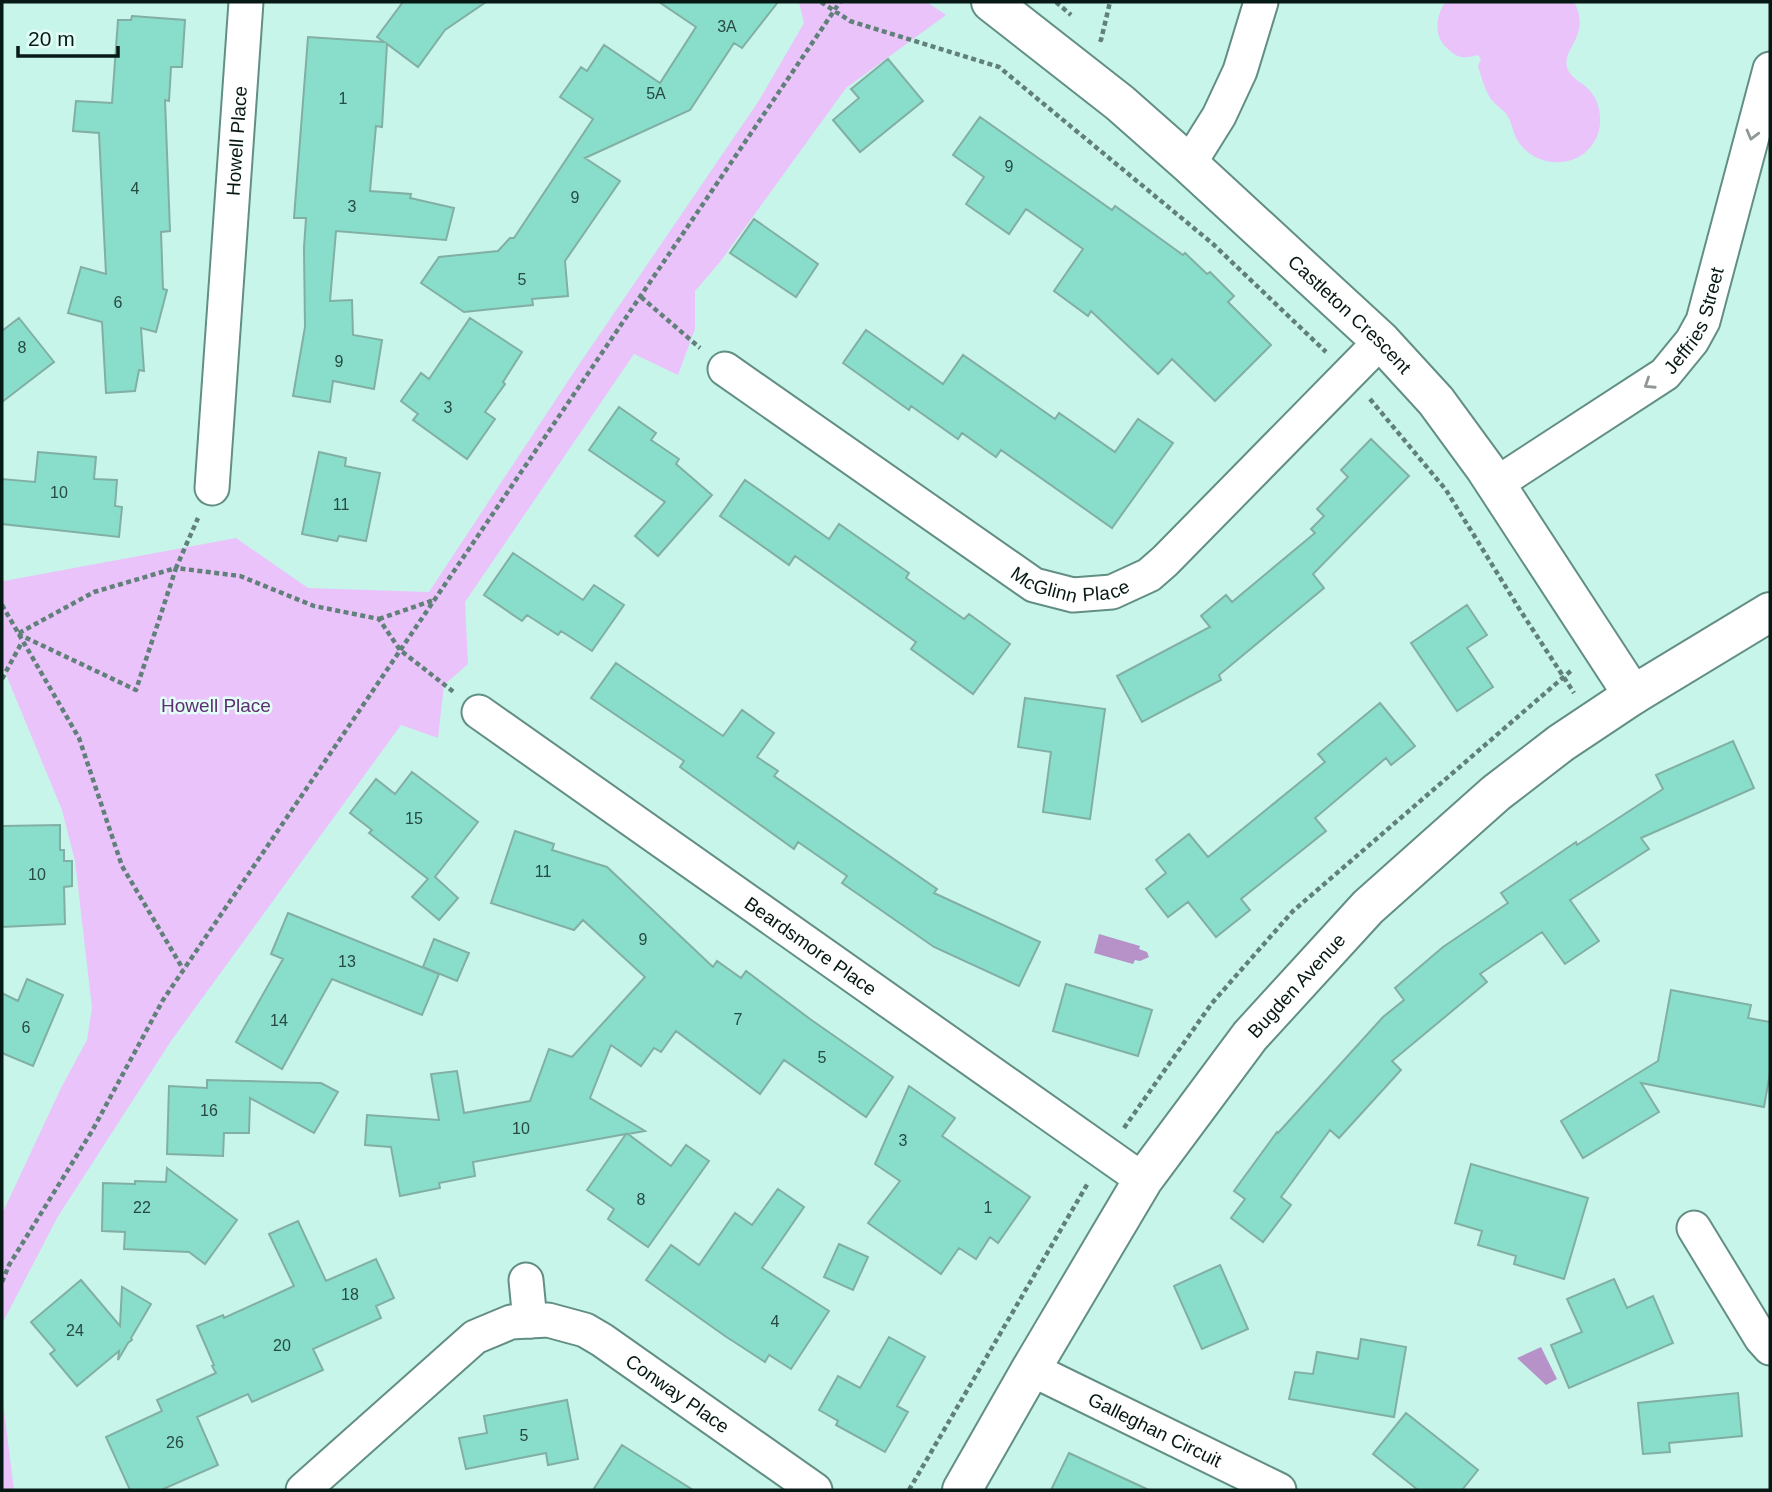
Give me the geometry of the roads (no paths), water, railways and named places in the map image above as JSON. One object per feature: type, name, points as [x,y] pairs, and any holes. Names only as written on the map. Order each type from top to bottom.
[{"type":"street","name":"Howell Place","points":[[212,488],[246,2]]},
{"type":"street","name":"Castleton Crescent","points":[[991,2],[1120,103],[1189,163],[1381,341],[1436,401],[1496,484],[1633,695]]},
{"type":"street","points":[[1189,163],[1219,116],[1240,71],[1261,2]]},
{"type":"street","name":"Jeffries Street","points":[[1496,484],[1665,374],[1692,341],[1703,321],[1770,69]]},
{"type":"street","name":"McGlinn Place","points":[[725,369],[1034,584],[1073,595],[1112,592],[1149,575],[1381,341]]},
{"type":"street","name":"Bugden Avenue","points":[[962,1490],[1143,1180],[1250,1036],[1368,907],[1496,793],[1561,743],[1633,695],[1770,612]]},
{"type":"street","name":"Beardsmore Place","points":[[479,712],[1143,1180]]},
{"type":"street","points":[[1694,1228],[1761,1338],[1770,1348]]},
{"type":"street","points":[[526,1280],[530,1321]]},
{"type":"street","name":"Conway Place","points":[[303,1490],[475,1337],[510,1322],[548,1320],[585,1330],[602,1340],[815,1490]]},
{"type":"street","name":"Galleghan Circuit","points":[[1031,1369],[1279,1490]]}]
